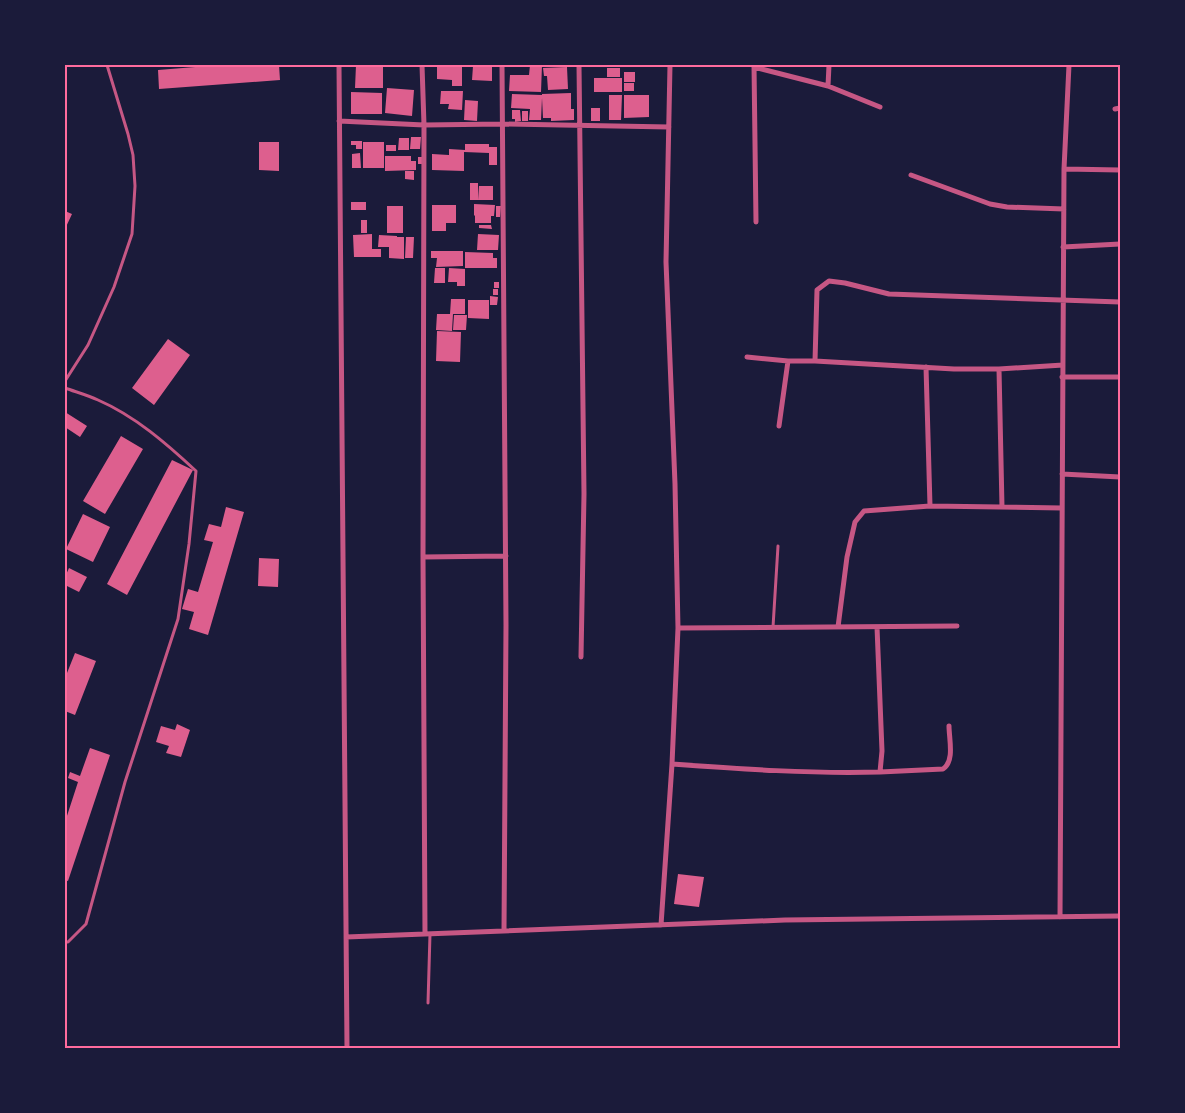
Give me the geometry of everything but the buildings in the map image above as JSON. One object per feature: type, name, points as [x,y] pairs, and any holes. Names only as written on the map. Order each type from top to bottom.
[{"type":"street","points":[[339,65],[347,1048]]},
{"type":"street","points":[[422,65],[424,125],[423,557],[427,934]]},
{"type":"street","points":[[502,65],[506,556],[504,931]]},
{"type":"street","points":[[579,65],[584,494],[582,657]]},
{"type":"street","points":[[661,925],[672,764],[678,628],[675,484],[666,262],[670,65]]},
{"type":"street","points":[[828,86],[829,65]]},
{"type":"street","points":[[1060,917],[1064,169],[1069,65]]},
{"type":"street","points":[[756,222],[754,66],[828,86],[880,107]]},
{"type":"street","points":[[340,122],[424,125],[502,124],[669,127]]},
{"type":"street","points":[[1064,169],[1120,170]]},
{"type":"street","points":[[911,175],[990,204],[1008,207],[1064,210]]},
{"type":"street","points":[[1064,247],[1120,244]]},
{"type":"street","points":[[815,361],[817,290],[829,282],[845,283],[889,294],[1120,302]]},
{"type":"street","points":[[747,357],[926,368],[999,370],[1063,365]]},
{"type":"street","points":[[779,426],[788,360]]},
{"type":"street","points":[[926,368],[930,506]]},
{"type":"street","points":[[999,370],[1002,507]]},
{"type":"street","points":[[1062,377],[1120,377]]},
{"type":"street","points":[[1062,474],[1120,477]]},
{"type":"street","points":[[838,628],[847,556],[855,522],[864,511],[930,506],[1062,508]]},
{"type":"street","points":[[423,557],[506,556]]},
{"type":"street","points":[[678,628],[957,626]]},
{"type":"street","points":[[877,627],[882,751],[880,772]]},
{"type":"street","points":[[672,764],[747,769],[856,772],[944,769],[951,758],[948,726]]},
{"type":"street","points":[[346,937],[785,920],[1120,916]]},
{"type":"lane","points":[[65,381],[88,346],[114,287],[132,234],[135,186],[133,155],[107,65]]},
{"type":"lane","points":[[65,388],[99,400],[126,415],[164,442],[196,471],[190,544],[178,619],[125,782],[86,924],[68,942],[65,942]]},
{"type":"lane","points":[[772,628],[778,546]]},
{"type":"lane","points":[[427,934],[428,1002]]}]
